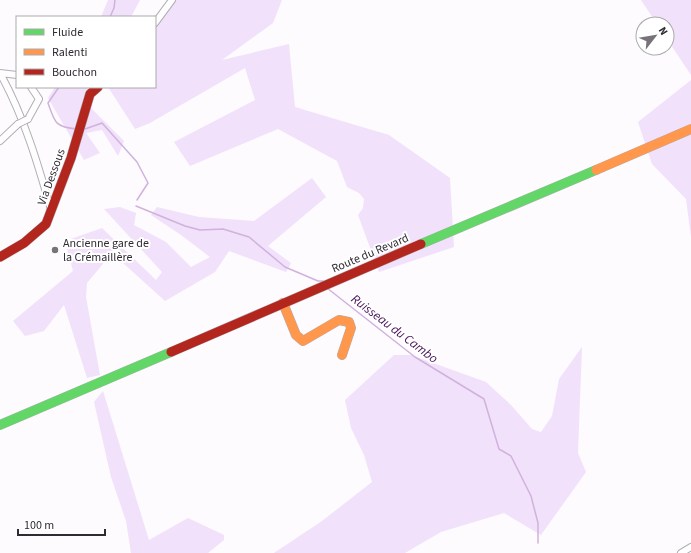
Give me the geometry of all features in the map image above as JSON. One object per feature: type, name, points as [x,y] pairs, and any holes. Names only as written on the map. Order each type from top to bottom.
[{"type":"main road","name":"Via Dessous","points":[[0,257],[24,243],[46,224],[71,158],[90,94],[97,88]]},
{"type":"main road","name":"Route du Revard","points":[[0,426],[283,303],[691,129]]},
{"type":"main road","points":[[283,303],[296,335],[303,341],[338,320],[348,322],[351,328],[342,355]]},
{"type":"main road","name":"Route du Revard","points":[[0,419],[60,399]]},
{"type":"street","points":[[156,22],[172,0]]},
{"type":"street","points":[[16,75],[0,74],[28,135],[52,210]]},
{"type":"street","points":[[0,141],[18,124],[28,119],[38,99],[32,88]]},
{"type":"street","points":[[681,553],[691,547]]},
{"type":"shaded area","points":[[108,0],[140,0],[132,16],[101,16]]},
{"type":"shaded area","points":[[175,0],[282,0],[273,23],[222,60],[289,44],[295,107],[389,135],[450,178],[454,247],[379,272],[358,215],[363,208],[364,199],[359,193],[347,187],[337,161],[278,129],[190,166],[174,142],[255,100],[245,68],[150,123],[135,129],[109,88],[156,88],[156,25]]},
{"type":"shaded area","points":[[641,0],[691,0],[691,75],[675,51],[675,16],[652,16]]},
{"type":"shaded area","points":[[691,80],[691,237],[686,199],[652,164],[638,122]]},
{"type":"shaded area","points":[[54,88],[92,88],[85,102],[124,141],[118,156],[102,130],[86,133],[100,153],[84,160],[48,98]]},
{"type":"shaded area","points":[[312,178],[326,197],[268,246],[291,263],[286,272],[229,251],[215,272],[165,301],[112,253],[87,283],[86,297],[100,375],[87,378],[64,305],[44,331],[25,336],[13,321],[73,271],[65,241],[102,228],[156,280],[162,272],[104,209],[120,207],[136,213],[134,225],[166,242],[191,267],[210,257],[151,215],[157,207],[199,217],[254,221]]},
{"type":"shaded area","points":[[582,347],[578,453],[586,472],[541,535],[504,513],[441,532],[405,553],[274,553],[322,521],[372,482],[364,455],[351,428],[345,400],[394,355],[411,355],[486,382],[511,405],[532,429],[541,432],[552,416],[559,379]]},
{"type":"shaded area","points":[[103,391],[149,540],[188,518],[224,535],[224,540],[208,553],[131,553],[126,521],[111,477],[94,402]]},
{"type":"waterway","name":"Ruisseau du Cambo","points":[[110,16],[114,8],[115,0]]},
{"type":"waterway","name":"Ruisseau du Cambo","points":[[58,88],[48,103],[52,115],[60,125],[77,129]]},
{"type":"waterway","name":"Ruisseau du Cambo","points":[[85,129],[102,123],[137,162],[148,183],[137,200]]},
{"type":"waterway","name":"Ruisseau du Cambo","points":[[136,206],[185,226],[200,230],[223,229],[249,237],[285,267],[318,281],[323,281]]},
{"type":"waterway","name":"Ruisseau du Cambo","points":[[327,288],[415,357],[484,399],[499,449],[511,456],[531,496],[538,523],[538,543]]},
{"type":"traffic: fast","points":[[421,244],[596,170]]},
{"type":"traffic: fast","points":[[0,425],[171,352]]},
{"type":"traffic: slow","points":[[596,170],[691,129]]},
{"type":"traffic: slow","points":[[283,303],[296,335],[303,341],[339,320],[349,322],[351,328],[342,355]]},
{"type":"traffic: jam","points":[[0,257],[24,243],[46,224],[71,158],[90,94],[97,88]]},
{"type":"traffic: jam","points":[[171,352],[421,244]]},
{"type":"place","name":"Ancienne gare de la Crémaillère","points":[[55,250]]}]
